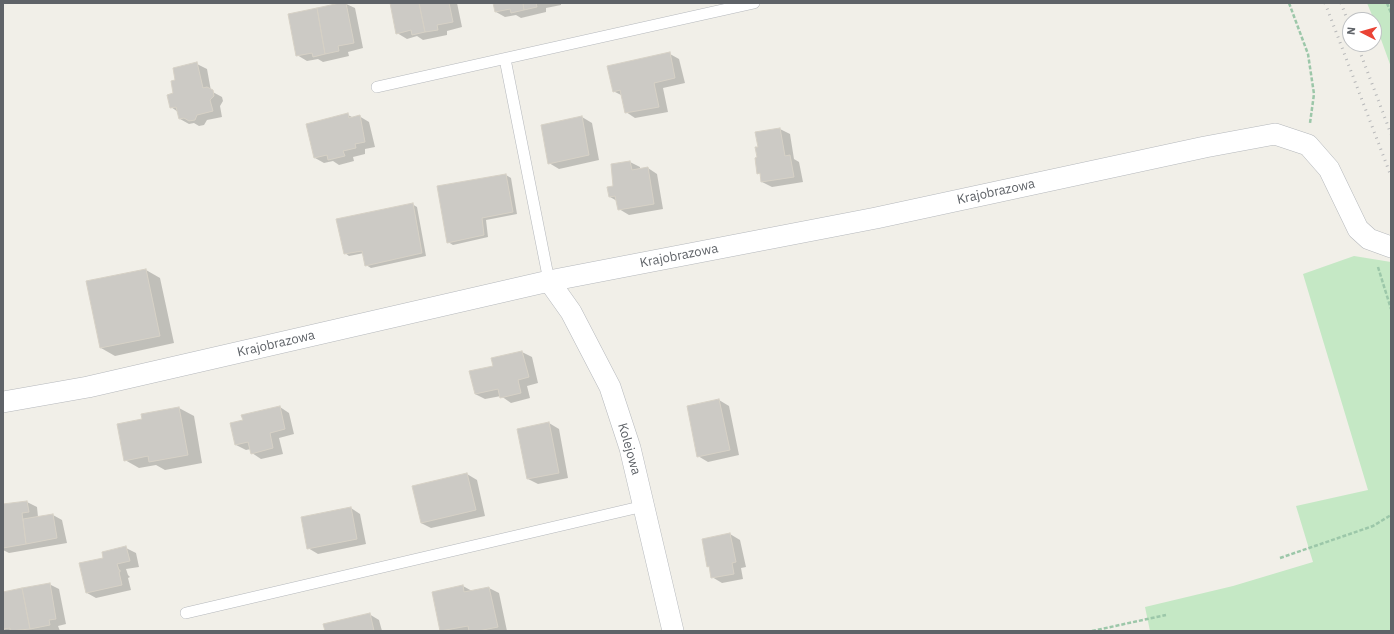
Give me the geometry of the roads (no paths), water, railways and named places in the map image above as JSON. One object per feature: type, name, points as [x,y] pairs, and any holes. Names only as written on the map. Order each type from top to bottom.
[{"type":"street","name":"Krajobrazowa","points":[[3,402],[96,385],[549,281],[876,218],[1205,147],[1275,134],[1308,145],[1329,169],[1358,229],[1369,239],[1391,247]]},
{"type":"street","name":"Kolejowa","points":[[549,281],[571,312],[610,387],[630,448],[673,631]]},
{"type":"lane","points":[[377,87],[754,3]]},
{"type":"lane","points":[[505,59],[549,281]]},
{"type":"lane","points":[[186,613],[644,506]]},
{"type":"railway","points":[[1325,3],[1391,176]]},
{"type":"railway","points":[[1341,3],[1344,12]]},
{"type":"railway","points":[[1360,52],[1391,134]]}]
